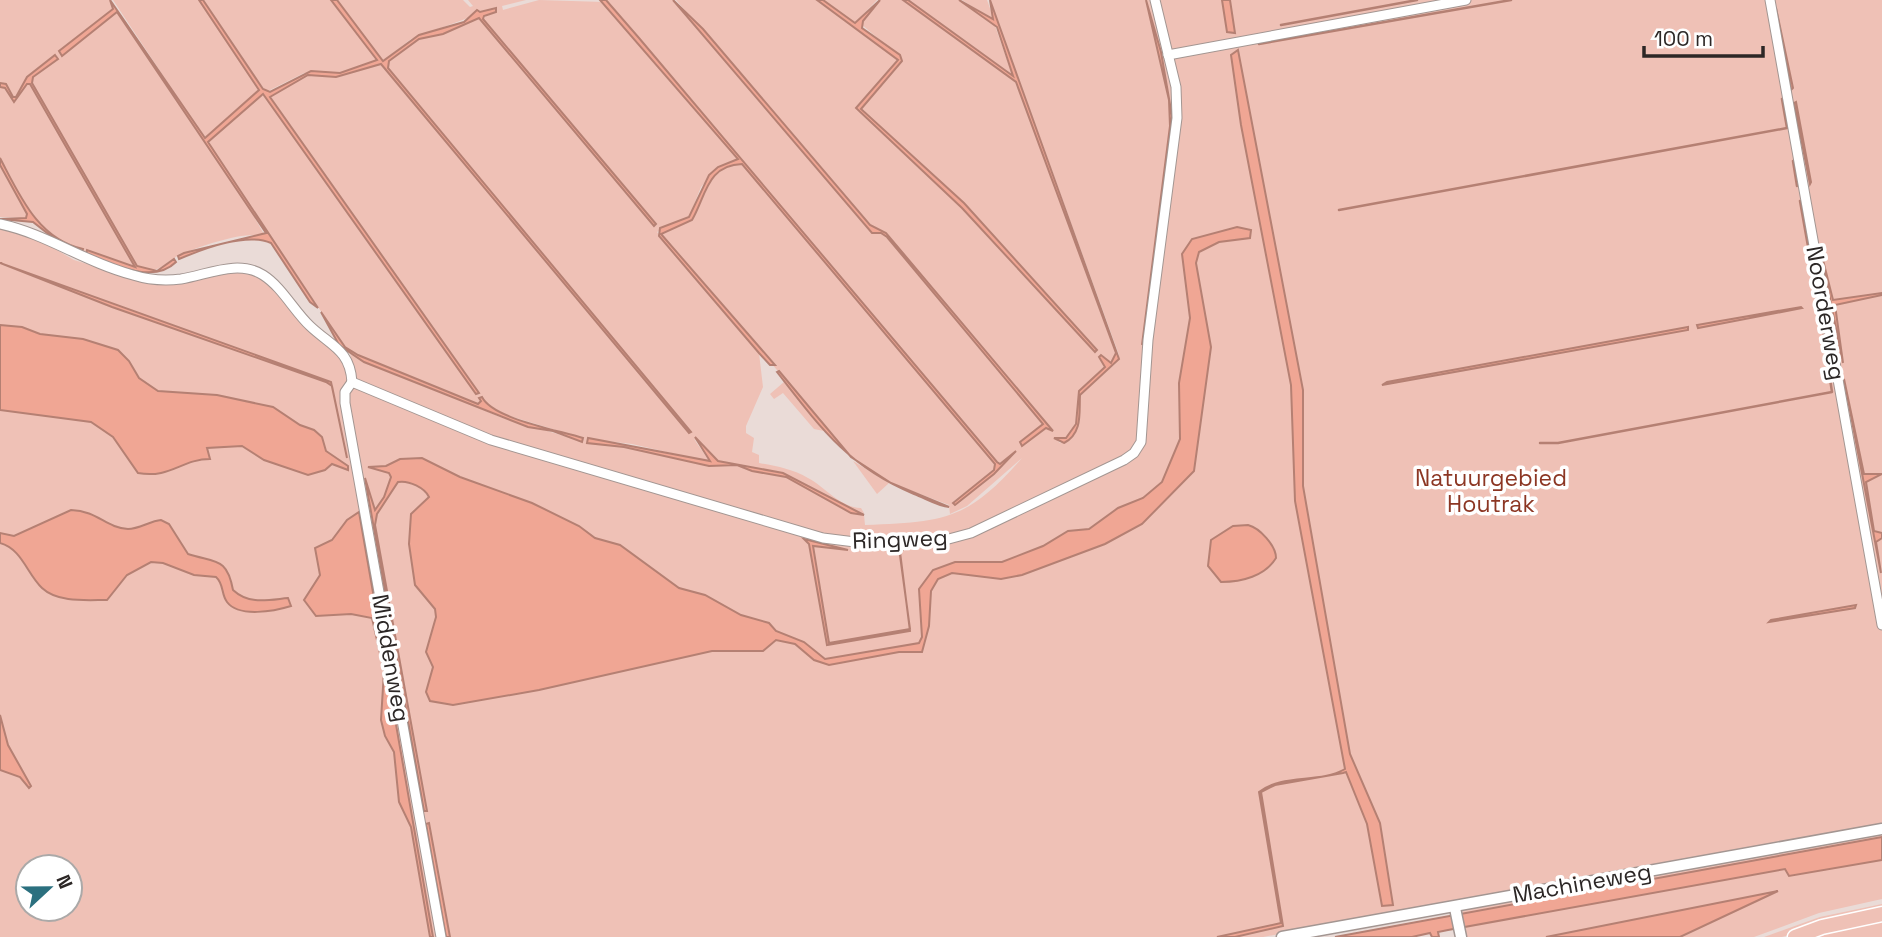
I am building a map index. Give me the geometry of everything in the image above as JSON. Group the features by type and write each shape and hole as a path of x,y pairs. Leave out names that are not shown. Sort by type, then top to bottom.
{"main road":[{"path":"1796,937 1822,927 1882,914"}],"street":[{"name":"Ringweg","path":"352,382 491,440 823,538 855,542 930,541 966,536 1121,462 1140,446 1148,340 1177,130 1177,95 1155,0"},
{"path":"1168,55 1466,0"},
{"name":"Noorderweg","path":"1770,0 1882,625"},
{"path":"0,224 32,232 85,260 148,279 178,279 230,268 256,271 270,280 310,326 344,354 351,366 352,382"},
{"name":"Middenweg","path":"352,382 345,392 345,403 441,937"},
{"name":"Machineweg","path":"1282,937 1455,910 1882,829"},
{"path":"1455,910 1460,935"}],"green space":[{"path":"0,0 110,0 113,9 59,52 61,55 117,11 244,199 265,236 246,235 224,240 184,253 153,270 139,269 32,83 33,77 57,59 55,55 27,77 16,97 0,83"},
{"path":"113,0 199,0 258,86 258,92 208,136 203,136"},
{"path":"203,0 331,0 377,60 340,73 304,73 266,92"},
{"name":"Natuurgebied Houtrak","path":"337,0 463,0 470,7 473,6 468,0 526,0 502,6 503,10 539,0 604,2 738,159 718,167 701,187 689,217 657,232 759,353 763,387 746,426 746,433 754,438 752,452 759,455 759,463 802,475 847,505 861,508 864,513 853,512 783,473 718,461 694,439 710,462 632,444 589,439 587,443 624,447 709,466 737,465 752,471 786,477 851,513 864,515 865,525 916,522 953,514 970,506 986,494 1022,458 967,506 950,514 949,505 891,483 851,457 661,234 692,220 714,176 730,165 741,163 745,167 995,464 994,470 953,502 954,505 1016,453 1000,464 997,462 606,0 673,0 872,233 881,233 887,237 1043,425 1021,442 1022,446 1046,427 1053,431 886,233 870,225 676,0 817,0 897,58 897,62 856,108 962,208 1095,352 1097,350 964,203 861,109 902,59 861,24 880,0 903,0 1016,82 1116,353 1111,363 1100,357 1105,367 1079,391 1076,424 1066,438 1055,438 1060,443 1073,436 1076,430 1080,395 1116,363 1119,355 990,0 1882,0 1882,825 1263,937 443,937 347,401 355,375 350,354 500,417 581,441 582,438 506,415 481,401 478,404 427,385 345,347 211,148 209,139 258,95 265,96 478,393 270,96 308,75 336,77 377,64 383,65 690,431 388,68 389,61 419,39 443,34 479,18 655,226 483,19 495,8 411,39 383,61"},
{"path":"823,0 877,0 855,23"},
{"path":"908,0 959,0 994,23 1013,76"},
{"path":"962,0 987,0 994,19 991,19"},
{"path":"26,84 30,84 135,267 66,245 30,215 0,158 0,87 5,88 14,102"},
{"path":"0,165 27,214 26,218 0,217"},
{"path":"0,227 36,238 74,260 140,280 239,270 261,277 345,359 348,381 344,388 438,937 0,937"},
{"path":"784,382 824,431 814,429 783,393 774,399 770,394"},
{"path":"853,461 889,483 877,494"},
{"path":"1882,831 1882,899 1819,913 1754,937 1680,937 1774,892 1546,937 1466,937 1462,909"},
{"path":"1882,904 1882,911 1782,937 1764,937 1820,917"},
{"path":"1882,919 1882,937 1805,937"}],"shaded area":[{"path":"110,0 205,138 259,90 199,0 203,0 263,89 270,92 311,71 340,73 377,60 331,0 337,0 383,61 419,35 464,22 477,10 480,12 496,8 496,12 484,16 483,19 656,224 654,226 479,18 443,34 419,39 389,61 388,68 691,432 689,433 381,64 336,77 308,75 270,97 479,393 476,394 263,94 208,142 318,308 310,302 271,243 249,239 237,241 179,259 178,256 184,253 266,233 117,12 62,56 59,51 113,9"},
{"path":"600,0 606,0 639,38 997,462 1000,464 1016,451 994,474 955,505 953,503 994,470 995,464 742,164 730,166 714,176 692,220 661,234 775,365 770,365 759,353 659,236 660,228 689,217 709,175 718,167 738,159"},
{"path":"673,0 703,29 870,225 886,233 1053,431 1046,428 1022,446 1020,442 1043,424 887,237 881,233 872,233"},
{"path":"817,0 823,0 855,23 880,0 863,21 862,28 900,55 902,61 861,109 964,203 1097,350 1095,352 962,208 856,108 898,60"},
{"path":"903,0 908,0 1013,76 997,27 959,0 993,19 990,0 1119,359 1080,395 1077,428 1064,443 1054,438 1066,438 1076,424 1079,391 1105,367 1099,357 1101,355 1111,363 1116,353 1016,82"},
{"path":"1146,0 1161,52 1172,116 1142,345 1170,126 1169,100"},
{"path":"1222,0 1230,0 1235,33 1227,32"},
{"path":"1776,8 1793,88 1791,90"},
{"path":"1238,50 1303,390 1303,486 1350,754 1380,823 1393,905 1382,906 1367,824 1346,772 1275,785 1261,792 1283,926 1235,937 1217,937 1281,923 1259,792 1279,782 1335,774 1345,769 1295,501 1291,385 1241,125 1231,55"},
{"path":"55,55 58,59 33,77 32,83 137,266 157,271 174,259 176,262 167,269 156,272 132,270 86,254 87,250 135,267 30,84 27,84 14,102 5,88 0,87 0,83 6,84 13,97 16,97 27,77"},
{"path":"1796,102 1811,182 1810,184 1794,103"},
{"path":"0,158 23,201 42,226 67,244 83,249 82,253 65,247 33,222 0,219 26,218 27,214 0,165"},
{"path":"1237,227 1251,230 1250,238 1219,242 1199,252 1196,263 1211,347 1194,471 1142,524 1105,544 1022,575 1001,579 952,573 938,579 931,591 929,626 922,652 899,652 829,665 814,660 795,644 776,640 763,651 712,651 539,690 453,705 430,701 426,692 433,667 426,652 436,617 435,609 415,585 409,544 411,514 429,497 416,485 398,482 377,514 375,525 427,811 424,811 365,478 375,510 384,497 391,477 389,473 368,467 386,466 400,459 422,458 460,477 532,503 579,526 595,538 620,545 679,588 705,595 741,615 769,623 776,631 804,642 825,659 919,643 922,637 919,589 933,570 955,562 1002,562 1043,546 1068,531 1089,529 1118,508 1143,498 1162,482 1180,439 1179,383 1190,318 1182,254 1192,239"},
{"path":"1819,244 1833,300 1882,293 1835,305 1843,363"},
{"path":"0,263 331,382 332,386 112,307"},
{"path":"1801,307 1698,328 1697,325"},
{"path":"321,312 345,347 358,355 478,404 481,401 479,398 482,397 488,405 512,418 583,438 582,442 553,431 528,427 364,362 339,345"},
{"path":"0,325 22,327 40,334 83,339 118,350 129,361 139,378 158,391 217,395 273,407 300,425 314,430 322,437 326,451 348,466 348,470 332,464 325,470 308,475 264,460 242,446 207,448 210,459 191,462 159,473 138,473 113,437 91,422 0,410"},
{"path":"1688,327 1688,330 1382,385 1387,382"},
{"path":"779,371 848,454 821,427 777,372"},
{"path":"1844,379 1864,474 1882,474 1866,482 1874,531 1882,533 1882,538 1876,542 1881,573"},
{"path":"695,437 718,461 783,473 864,515 851,513 786,477 752,471 737,465 709,466 624,447 587,443 588,438 710,461"},
{"path":"891,483 949,507 936,504"},
{"path":"71,510 88,513 114,526 128,529 161,520 169,524 188,554 224,566 233,590 239,595 252,600 288,598 291,606 267,611 240,610 227,602 216,577 194,575 163,563 151,562 127,575 107,600 73,600 49,593 37,582 19,556 0,543 0,533 14,536"},
{"path":"359,512 433,937 430,937 411,827 399,802 394,752 385,736 381,720 384,671 372,618 351,614 316,616 304,600 320,575 315,548 332,540 347,520"},
{"path":"1248,525 1266,538 1276,558 1259,574 1237,581 1221,582 1208,566 1211,540 1233,526"},
{"path":"804,539 848,550 813,546 829,643 910,631 827,645 809,544"},
{"path":"1856,605 1855,608 1769,622 1771,620"},
{"path":"0,715 8,745 31,786 29,788 20,777 0,770"},
{"path":"429,823 450,937 446,937 426,824"},
{"path":"1882,837 1882,860 1789,876 1785,869 1448,930 1438,932 1439,937 1432,937 1430,933 1412,937 1335,937"},
{"path":"1778,891 1680,937 1546,937"}],"waterway":[{"path":"1281,25 1417,0"},
{"path":"1259,44 1511,0"},
{"path":"1339,210 1787,128 1782,99"},
{"path":"1793,161 1797,186"},
{"path":"1800,201 1815,286"},
{"path":"1818,302 1829,364"},
{"path":"1540,443 1558,443 1832,392 1830,379"}]}
